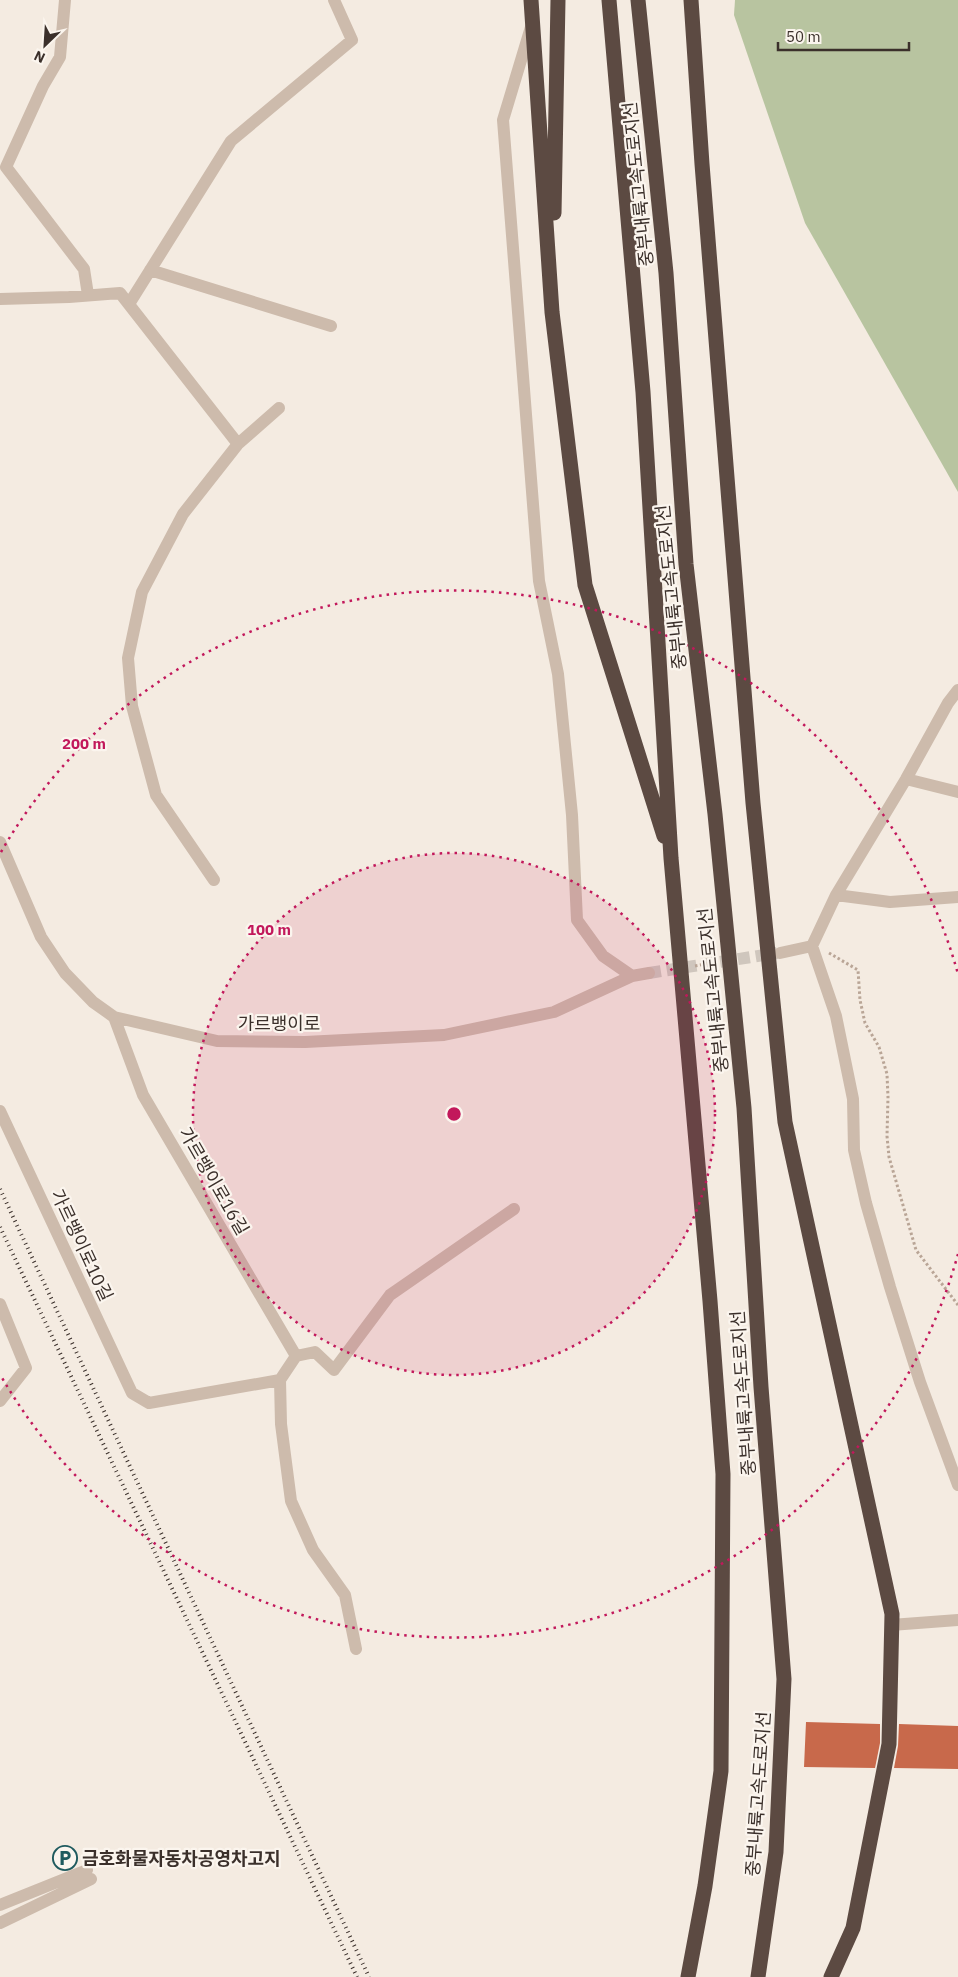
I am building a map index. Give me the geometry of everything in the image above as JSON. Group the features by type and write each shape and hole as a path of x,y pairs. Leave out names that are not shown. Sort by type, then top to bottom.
{"highway":[{"path":"531,0 552,312 585,585 671,858"},
{"path":"552,312 558,0"},
{"name":"중부내륙고속도로지선","path":"609,0 643,392 671,858 724,1474 721,1771 705,1886 688,1977"},
{"name":"중부내륙고속도로지선","path":"638,0 666,273 686,564 715,814 744,1108 761,1387 784,1679 776,1852 758,1977"},
{"path":"691,0 702,164 753,803 785,1122 892,1614 889,1744 853,1928 831,1977"}],"street":[{"path":"65,0 60,56 43,86 6,167 84,269 88,296"},
{"path":"129,304 230,141 352,40 334,0"},
{"path":"532,23 503,120 539,581 558,674 572,815 577,920 604,956 632,976"},
{"path":"150,270 331,326"},
{"path":"0,299 120,293 238,444"},
{"path":"214,880 156,795 132,706 128,658 142,592 183,514 238,444 278,408"},
{"path":"958,690 948,703 906,779 836,895 812,946 836,1016 853,1099 854,1150 866,1203 920,1382 958,1485"},
{"path":"906,779 958,792"},
{"name":"가르뱅이로","path":"0,842 41,937 65,973 93,1002 114,1017 216,1041 305,1042 444,1035 554,1012 632,976 649,973"},
{"path":"836,895 890,902 958,897"},
{"path":"780,953 812,946"},
{"name":"가르뱅이로16길","path":"114,1017 144,1095 296,1356"},
{"name":"가르뱅이로10길","path":"0,1111 132,1393 149,1403 280,1380"},
{"path":"356,1649 345,1595 313,1550 291,1501 281,1424 280,1380 296,1356 315,1352 334,1370 390,1295 514,1209"},
{"path":"0,1304 26,1368 0,1401"},
{"path":"891,1625 958,1620"},
{"path":"0,1905 89,1875 0,1924"}],"path":[{"path":"826,952 858,970 860,1000 865,1022 879,1048 887,1074 886,1136 889,1157 916,1250 958,1305"}],"green space":[{"path":"735,0 958,0 958,492 805,223 734,15"}],"building":[{"path":"806,1722 880,1724 880,1743 875,1768 804,1767"},
{"path":"899,1724 958,1726 958,1769 894,1768"}],"tunnel":[{"path":"649,973 777,953"}],"railway":[{"path":"0,1189 369,1977"},
{"path":"0,1227 357,1977"}],"place":[{"name":"금호화물자동차공영차고지","path":"65,1858"}]}
